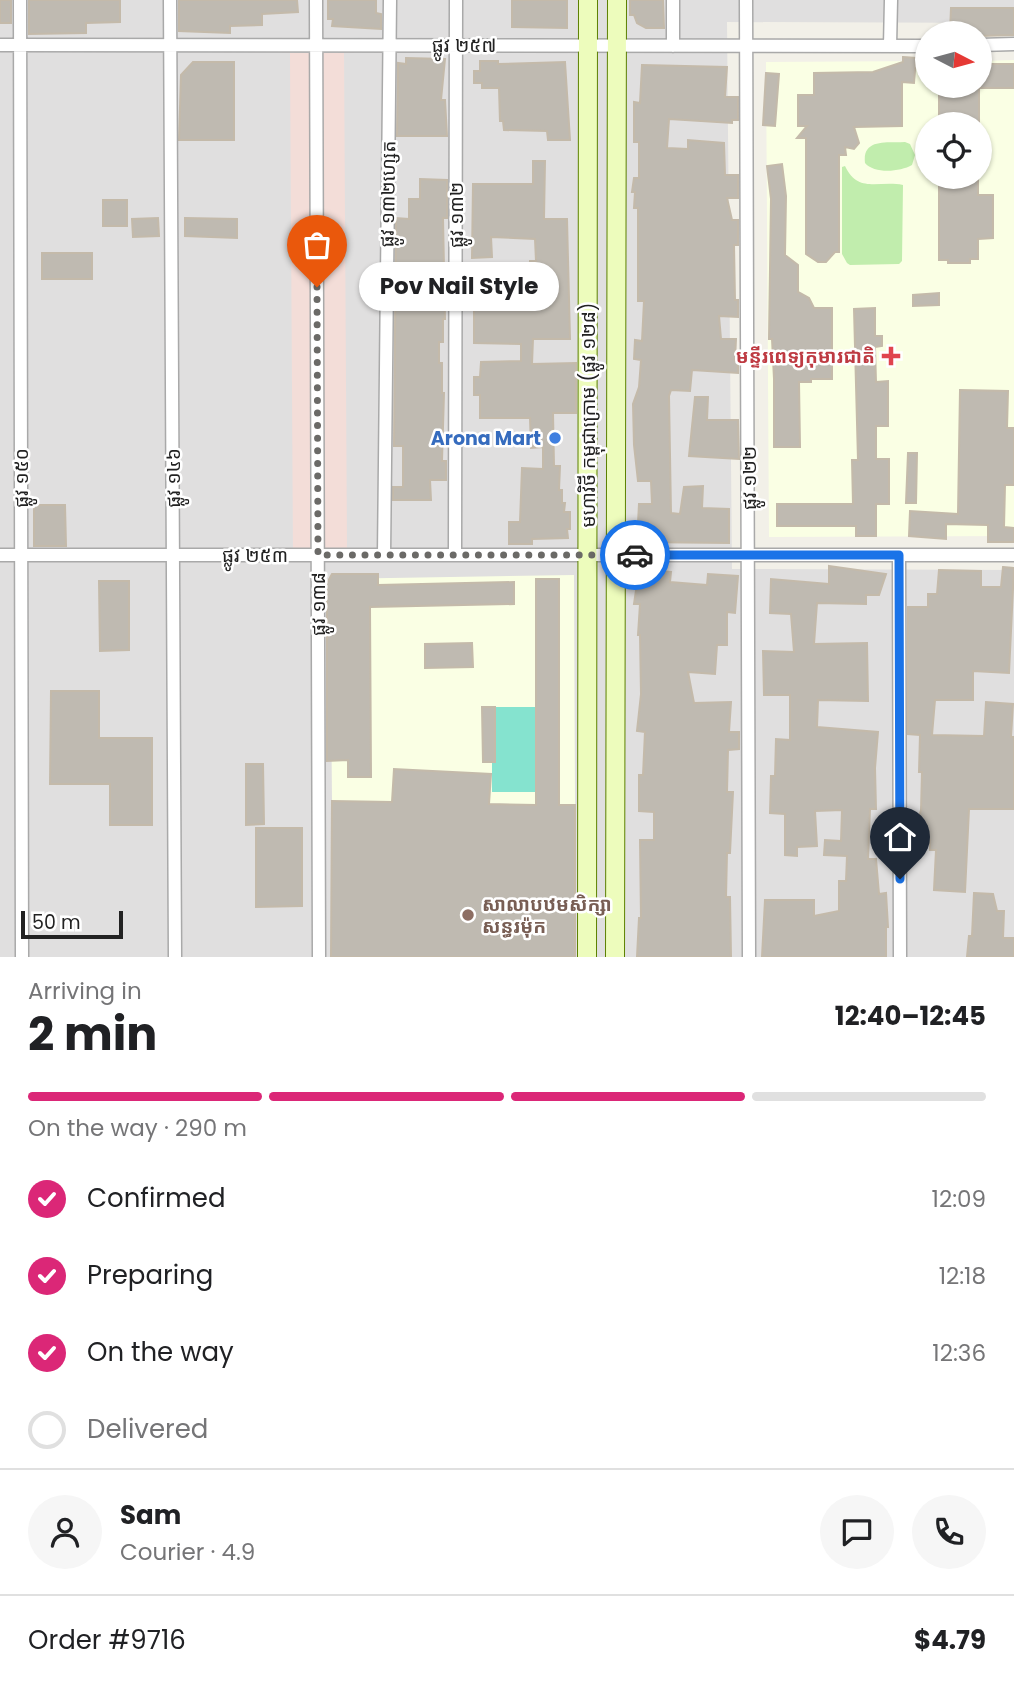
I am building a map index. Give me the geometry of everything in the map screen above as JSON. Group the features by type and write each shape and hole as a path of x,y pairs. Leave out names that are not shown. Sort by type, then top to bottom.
{"main road":[{"name":"មហាវិថី កម្ពុជាក្រោម (ផ្លូវ ១២៨)","path":"587,957 588,0"},
{"name":"មហាវិថី កម្ពុជាក្រោម (ផ្លូវ ១២៨)","path":"615,957 617,0"}],"street":[{"name":"ផ្លូវ ១៥០","path":"20,0 22,957"},
{"name":"ផ្លូវ ១៤៦","path":"170,0 175,957"},
{"name":"ផ្លូវ ១៣៨","path":"316,0 319,957"},
{"name":"ផ្លូវ ១៣២ហ្សេត","path":"384,555 390,0"},
{"name":"ផ្លូវ ១៣២","path":"455,555 456,0"},
{"path":"673,0 673,46"},
{"name":"ផ្លូវ ១២២","path":"746,0 749,957"},
{"path":"890,46 891,0"},
{"path":"992,45 1014,44"},
{"name":"ផ្លូវ ២៥៧","path":"0,45 915,46"},
{"name":"ផ្លូវ ២៥៣","path":"0,555 1014,555"},
{"path":"899,555 900,957"}],"shaded area":[{"path":"0,0 1014,0 1014,23 727,22 732,569 1014,570 1014,957 0,957"},
{"path":"290,53 344,53 347,552 293,553"},
{"name":"មន្ទីរពេទ្យកុមារជាតិ","path":"1014,60 1014,536 769,537 766,62 915,61 915,98 992,98 992,61"},
{"path":"574,575 575,805 332,801 330,579"},
{"path":"492,707 536,707 536,792 492,792"}],"green space":[{"path":"884,142 910,144 915,155 912,165 887,171 869,167 865,163 867,149"},
{"path":"845,166 850,175 863,183 903,185 902,261 899,264 850,265 842,254 842,167"}],"building":[{"path":"0,0 11,0 11,23 0,23"},
{"path":"29,0 120,0 120,22 86,23 86,33 29,34"},
{"path":"179,0 297,0 298,12 262,14 262,25 230,26 230,33 179,31"},
{"path":"328,0 376,0 376,13 381,14 381,29 332,26 333,19 328,19"},
{"path":"512,0 567,0 567,28 512,27"},
{"path":"630,0 663,0 664,28 646,28 637,23 634,15 630,15"},
{"path":"951,8 1014,8 1014,35 992,36 992,21 950,21"},
{"path":"903,57 915,58 914,83 902,82 902,126 854,127 859,143 854,149 845,147 846,155 839,155 839,252 835,252 826,262 818,262 806,254 806,138 797,138 807,126 798,126 798,95 814,95 814,73 873,72 903,62"},
{"path":"406,58 445,59 441,100 445,100 447,136 397,136 398,63 406,64"},
{"path":"480,61 498,61 498,64 565,62 570,140 548,140 547,131 504,130 503,121 500,121 499,88 482,88 482,83 474,83 474,71 480,71"},
{"path":"193,62 234,62 234,140 179,140 181,75"},
{"path":"992,64 1014,64 1014,88 992,88"},
{"path":"642,65 727,67 725,97 738,97 738,120 732,120 732,123 669,119 667,148 688,149 688,140 724,143 725,175 738,175 738,198 727,198 732,220 738,220 738,245 734,245 738,317 719,316 721,339 736,339 735,360 738,360 738,373 692,370 690,391 671,390 669,396 671,513 680,514 684,487 703,486 702,508 729,509 729,543 637,542 639,504 652,504 651,481 638,481 633,404 639,387 641,360 634,359 635,340 642,341 644,301 638,301 638,208 634,208 635,192 632,192 634,178 639,178 639,142 634,142 634,102 640,103"},
{"path":"766,73 779,74 775,126 763,125"},
{"path":"939,98 979,98 979,112 939,112"},
{"path":"533,161 545,161 544,219 567,219 570,339 533,339 532,364 576,363 576,413 553,413 554,466 560,466 559,490 562,490 562,503 565,503 564,512 570,512 570,529 567,529 568,538 532,539 532,544 509,544 509,522 520,522 522,468 543,469 543,447 531,448 530,418 480,418 480,395 474,395 474,377 480,377 481,362 521,361 521,344 474,343 474,296 470,296 469,279 487,279 488,303 518,303 518,285 529,285 530,261 536,261 535,239 491,237 492,257 472,258 473,184 533,184"},
{"path":"782,164 786,196 785,255 798,265 798,292 809,298 814,308 832,308 832,379 799,382 800,447 774,447 774,379 772,339 769,339 771,199 767,166"},
{"path":"420,179 447,180 447,218 443,218 445,319 443,342 439,342 444,393 442,461 446,461 446,480 430,480 431,500 393,500 393,487 403,487 403,446 394,446 396,218 409,219 409,199 420,199"},
{"path":"939,189 978,189 978,195 993,195 993,238 978,239 978,259 970,259 970,263 948,263 948,260 939,260"},
{"path":"103,200 127,200 127,226 103,226"},
{"path":"158,218 159,236 133,237 132,219"},
{"path":"185,218 237,219 237,238 185,236"},
{"path":"42,253 92,253 92,279 42,279"},
{"path":"939,293 939,305 913,306 913,295"},
{"path":"875,308 875,336 882,336 882,346 875,347 876,382 888,381 888,426 876,426 876,459 889,459 889,504 876,504 876,536 856,536 856,526 777,526 777,504 853,504 852,460 858,460 854,309"},
{"path":"960,390 1008,391 1007,428 1014,428 1014,485 1005,485 1004,527 1014,528 1014,542 988,542 988,525 946,524 946,539 909,536 910,511 958,514"},
{"path":"695,397 708,397 707,420 738,420 739,459 689,456"},
{"path":"908,453 917,453 916,503 906,503"},
{"path":"34,505 65,505 66,546 34,546"},
{"path":"829,566 886,574 879,595 866,595 866,604 817,603 814,644 867,643 868,701 818,700 817,727 878,732 876,809 870,809 868,859 876,859 879,894 886,893 886,957 762,957 765,900 814,900 814,916 839,911 839,881 846,881 847,856 824,855 825,840 841,841 842,810 815,811 817,846 797,847 797,856 785,855 785,814 770,813 776,739 790,740 790,695 764,695 763,651 794,652 791,614 770,613 771,579 829,584"},
{"path":"1003,567 1014,568 1009,673 973,671 973,700 935,700 932,735 984,736 986,702 1013,704 1011,737 1014,737 1014,809 969,809 965,892 934,890 936,850 930,850 930,840 921,841 915,831 921,810 922,772 919,772 920,735 908,734 908,607 928,607 928,594 937,594 939,570 981,571 981,587 1001,587"},
{"path":"639,570 671,572 670,582 707,585 708,574 738,576 735,613 727,612 727,645 717,645 715,674 688,672 694,703 731,702 729,732 739,732 739,749 728,750 727,792 733,792 726,897 730,897 731,957 637,957 641,918 640,840 654,840 654,812 639,811 639,775 643,775 645,732 637,731 641,694 638,635 640,604 634,604"},
{"path":"332,574 378,574 378,585 514,582 514,604 370,607 371,777 348,777 348,760 327,761 327,583"},
{"path":"536,579 559,579 559,805 575,805 575,957 331,957 332,801 392,802 394,769 491,774 489,804 536,805"},
{"path":"99,581 129,581 129,650 100,651"},
{"path":"472,643 473,667 425,668 425,644"},
{"path":"51,691 99,691 99,738 152,738 152,825 110,825 110,784 50,784"},
{"path":"482,707 495,707 495,762 483,762"},
{"path":"246,764 263,764 264,824 246,825"},
{"path":"256,828 302,828 302,906 256,907"},
{"path":"974,893 993,894 997,911 1004,911 1003,938 1014,938 1014,957 967,957 969,936 972,936"}],"way so far":[{"path":"317,287 318,555 635,555"}],"place":[{"name":"Pov Nail Style","path":"317,287"},
{"name":"មន្ទីរពេទ្យកុមារជាតិ","path":"891,356"},
{"name":"Arona Mart","path":"555,438"},
{"name":"សាលាបឋមសិក្សា សន្ធរម៉ុក","path":"468,915"}],"route":[{"path":"635,555 899,555 900,879"}]}
